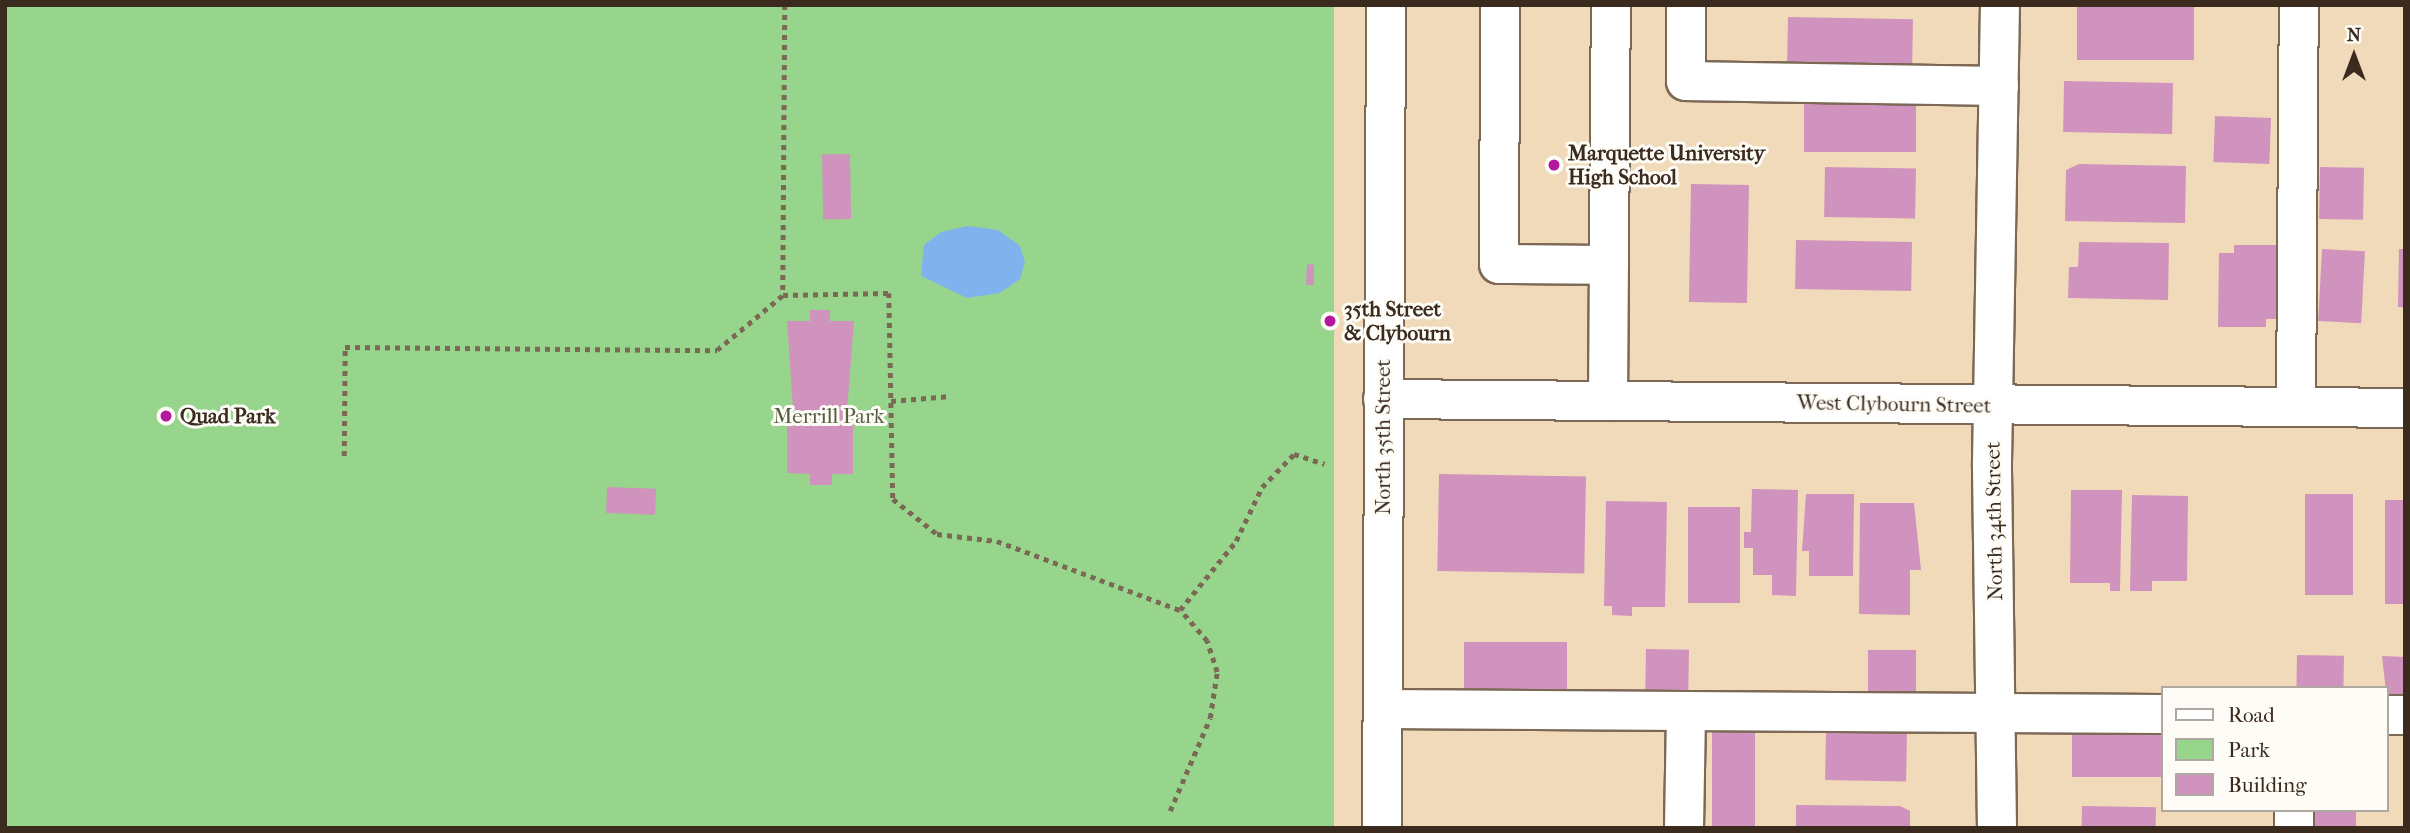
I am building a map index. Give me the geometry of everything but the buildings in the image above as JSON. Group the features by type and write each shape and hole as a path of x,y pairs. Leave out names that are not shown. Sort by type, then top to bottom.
{"street":[{"name":"North 35th Street","path":"1382,828 1386,5"},
{"path":"1500,5 1499,264 1609,265"},
{"path":"1608,401 1611,5"},
{"path":"1686,5 1686,81 2000,86"},
{"name":"North 34th Street","path":"1997,828 1993,405 2000,5"},
{"path":"2296,407 2299,5"},
{"name":"West Clybourn Street","path":"1382,399 2405,408"},
{"path":"1382,709 2162,714"},
{"path":"1684,828 1686,711"}],"path":[{"path":"783,295 785,5"},
{"path":"344,456 345,347 717,351 783,295 889,293 893,499 937,534 997,541 1180,610 1207,641 1217,671 1210,718 1170,811"},
{"path":"891,401 951,396"},
{"path":"1180,610 1236,541 1262,487 1294,454 1324,464"}],"green space":[{"name":"Merrill Park","path":"5,5 1334,5 1334,828 5,828"}],"water":[{"path":"968,226 998,230 1020,246 1025,262 1020,279 1000,293 967,298 921,276 924,245 941,232"}],"place":[{"name":"Marquette University High School","path":"1554,165"},
{"name":"35th Street & Clybourn","path":"1330,321"},
{"name":"Quad Park","path":"166,416"}]}
